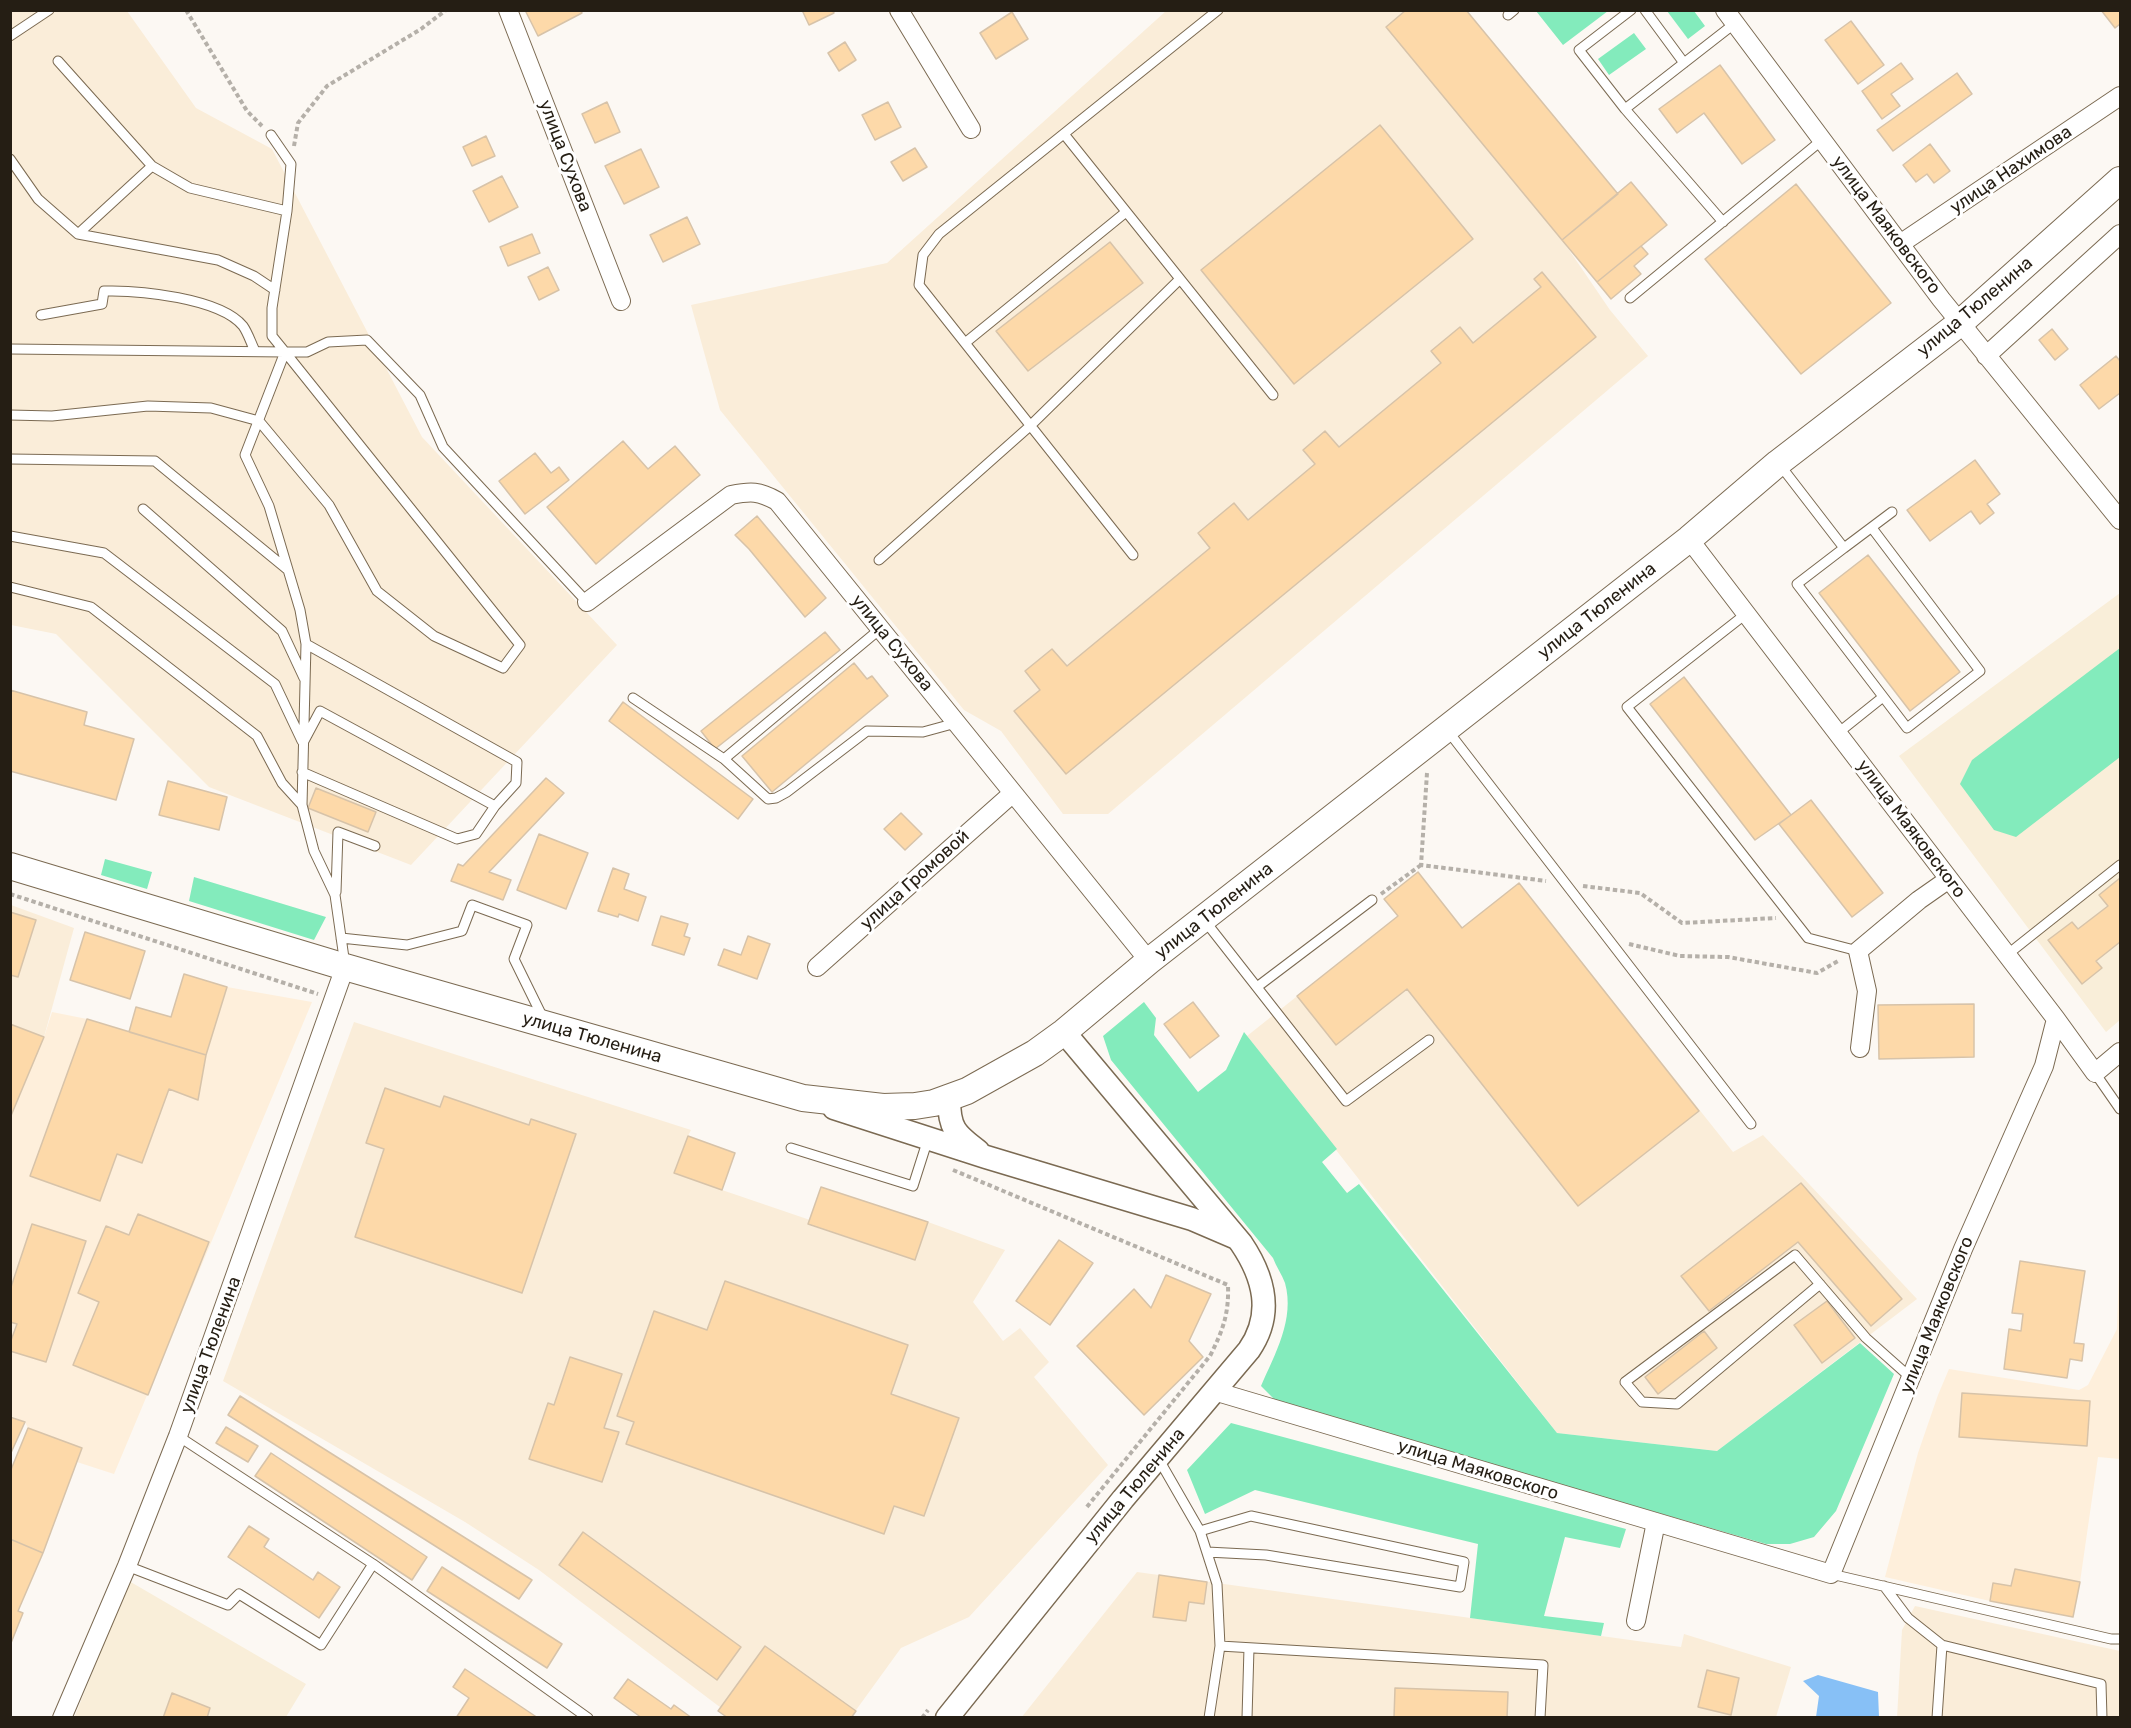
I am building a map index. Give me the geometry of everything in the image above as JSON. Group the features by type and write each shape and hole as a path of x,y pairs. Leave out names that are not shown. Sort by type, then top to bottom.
{"main road":[{"name":"улица Тюленина","path":"10,866 345,967 803,1098 883,1107 915,1106 949,1099 1035,1053 1064,1032 1149,961 1689,538 1778,463 1960,323 2121,180"}],"street":[{"name":"улица Сухова","path":"508,10 621,301"},
{"path":"899,10 971,129"},
{"name":"улица Маяковского","path":"1730,17 1960,323 2121,520"},
{"name":"улица Нахимова","path":"1900,244 2121,96"},
{"path":"1986,356 2121,234"},
{"name":"улица Сухова","path":"587,602 731,495 746,492 763,493 777,501 1149,961"},
{"name":"улица Маяковского","path":"1214,1391 1831,1574 1964,1249 2044,1066 2056,1019 1689,538"},
{"name":"улица Громовой","path":"817,967 1013,793"},
{"path":"1860,1048 1867,991 1858,951 1919,900 1949,879"},
{"name":"улица Тюленина","path":"62,1718 127,1566 178,1436 345,967"},
{"path":"2056,1019 2095,1073 2119,1055"},
{"name":"улица Тюленина","path":"938,1713 1158,1458 1255,1341 1263,1316 1264,1301 1261,1281 1251,1258 1238,1239 1064,1032"},
{"name":"улица Тюленина","path":"803,1098 925,1148 986,1157 1192,1219 1238,1239"},
{"path":"949,1099 951,1126 963,1140 986,1157"},
{"path":"1636,1621 1656,1522"}],"lane":[{"path":"10,36 49,10"},
{"path":"1133,555 919,285 923,255 939,234 1218,10"},
{"path":"1631,10 1579,50 1625,109 1723,222"},
{"path":"1645,10 1683,63"},
{"path":"1625,109 1683,63 1730,17"},
{"path":"58,61 152,166 190,188 287,211"},
{"path":"1064,134 1273,395"},
{"path":"10,415 52,416 148,406 211,408 259,420 329,505 376,591 434,636 503,668 520,645 272,336 272,308 287,211 291,164 271,135"},
{"path":"1630,298 1822,140"},
{"path":"10,159 38,198 78,234 218,260 254,276 275,290"},
{"path":"78,234 152,166"},
{"path":"965,343 1126,212"},
{"path":"879,560 1030,426 1180,279"},
{"path":"41,315 102,304 104,291 129,290 191,300 226,312 243,326 255,351"},
{"path":"10,349 307,352 328,342 367,340 420,395 443,447 587,602"},
{"path":"285,352 245,455 268,506 300,610 306,644 302,805 314,851 335,895"},
{"path":"10,459 155,461 288,570"},
{"path":"1778,463 1844,548"},
{"path":"143,509 282,631 305,680"},
{"path":"1872,528 1980,671 1907,728 1797,584 1892,512"},
{"path":"10,536 104,553 275,684 303,743"},
{"path":"10,587 91,607 257,736 282,783 302,805"},
{"path":"1747,613 1627,707 1808,938 1858,951"},
{"path":"724,759 880,629"},
{"path":"302,772 457,839 476,834 495,806 516,783 517,762 306,644"},
{"path":"1838,733 1883,697"},
{"path":"633,698 724,759 768,799 776,798 867,731 923,732 956,723"},
{"path":"303,743 320,711 495,806"},
{"path":"1446,729 1751,1124"},
{"path":"345,967 335,895 338,832 375,846"},
{"path":"2008,954 2121,865"},
{"path":"1257,987 1372,900"},
{"path":"341,938 407,945 462,931 472,905 527,925 514,959 547,1025"},
{"path":"1203,919 1346,1101 1429,1040"},
{"path":"2095,1073 2121,1109"},
{"path":"791,1148 913,1186 925,1148"},
{"path":"1820,1284 1677,1404 1642,1402 1625,1382 1795,1255 1820,1284 1866,1338 1911,1378"},
{"path":"178,1436 373,1564 588,1718"},
{"path":"1158,1458 1200,1530 1217,1584 1220,1646 1209,1718"},
{"path":"1200,1530 1251,1516 1464,1562 1460,1587 1266,1555 1207,1552"},
{"path":"127,1566 228,1605 239,1594 321,1645 373,1564"},
{"path":"1831,1574 2111,1639 2121,1639"},
{"path":"1884,1586 1908,1618 1942,1645 2101,1684 2102,1718"},
{"path":"1936,1718 1942,1645"},
{"path":"1220,1646 1543,1665 1540,1718"},
{"path":"1247,1718 1249,1648"}],"path":[{"path":"186,10 247,111 271,135"},
{"path":"291,164 298,123 327,86 421,29 446,10"},
{"path":"1372,900 1421,864"},
{"path":"10,894 334,999"},
{"path":"1613,946 1629,944 1680,956 1728,957 1817,973 1858,951"},
{"path":"925,1148 1228,1285 1228,1307 1222,1331 1210,1356 1083,1512"},
{"path":"922,1718 938,1713"}],"shaded area":[{"path":"11,11 127,11 196,108 272,149 422,437 617,645 411,865 209,787 56,634 11,625"},
{"path":"1166,11 1406,11 1610,310 1648,356 1108,814 1063,814 1001,731 964,710 720,410 691,305 887,263"},
{"path":"2120,593 2120,1020 2106,1032 1899,756"},
{"path":"1418,872 1462,928 1519,883 1733,1152 1763,1135 1917,1299 1717,1451 1557,1433 1247,1036 1398,916 1384,899"},
{"path":"11,905 74,928 44,1037 11,1118"},
{"path":"227,987 312,1002 114,1474 77,1462 82,1448 28,1428 25,1422 11,1416 10,1118 52,1012 87,1019 205,1055"},
{"path":"354,1022 691,1130 688,1136 735,1153 722,1190 810,1220 809,1225 915,1260 928,1222 1005,1250 973,1302 1003,1341 1020,1328 1049,1362 1034,1377 1108,1465 969,1617 901,1648 851,1717 733,1717 539,1570 465,1522 223,1381"},
{"path":"2120,1241 2120,1459 2098,1457 2073,1617 1885,1577 1918,1453 1949,1369 2079,1390 2088,1385 2117,1329"},
{"path":"1137,1572 1681,1647 1684,1634 1791,1667 1776,1717 1021,1718"},
{"path":"129,1581 306,1684 286,1717 74,1718"},
{"path":"1915,1606 2120,1651 2120,1717 1897,1718 1902,1630"}],"green space":[{"path":"1536,10 1608,11 1563,45"},
{"path":"1667,11 1694,11 1705,26 1688,39"},
{"path":"1634,33 1646,49 1609,75 1598,59"},
{"path":"2120,648 2120,757 2016,837 1994,830 1960,784 1972,760"},
{"path":"105,859 152,872 147,889 101,875"},
{"path":"194,877 326,917 314,940 189,901"},
{"path":"1144,1002 1156,1018 1154,1035 1198,1092 1226,1070 1244,1032 1337,1149 1322,1162 1347,1193 1359,1184 1557,1433 1717,1451 1860,1343 1894,1374 1836,1511 1814,1537 1790,1544 1766,1544 1278,1403 1261,1386 1282,1336 1287,1310 1285,1283 1273,1258 1111,1060 1103,1036"},
{"path":"1231,1423 1626,1529 1620,1548 1565,1537 1544,1616 1604,1623 1601,1636 1470,1618 1478,1544 1255,1490 1205,1514 1187,1470"}],"water":[{"path":"1818,1675 1878,1692 1879,1717 1816,1717 1819,1696 1803,1681"}],"building":[{"path":"525,10 580,10 582,13 538,36"},
{"path":"802,10 832,10 834,13 809,25"},
{"path":"1406,10 1466,10 1618,194 1562,240 1386,27"},
{"path":"2101,10 2120,10 2120,24 2115,28"},
{"path":"1012,12 1028,39 996,59 980,33"},
{"path":"1851,21 1884,65 1858,84 1825,40"},
{"path":"845,42 856,60 839,71 828,53"},
{"path":"1901,63 1913,79 1891,94 1900,106 1882,119 1862,91"},
{"path":"1720,65 1775,140 1742,164 1704,113 1677,133 1659,109"},
{"path":"1957,73 1972,94 1893,151 1877,130"},
{"path":"607,102 620,132 595,143 582,114"},
{"path":"888,102 901,127 875,140 862,115"},
{"path":"1380,125 1473,239 1294,384 1201,270"},
{"path":"486,136 495,156 472,166 463,147"},
{"path":"1930,144 1950,171 1934,183 1927,174 1916,182 1903,165"},
{"path":"915,148 927,167 903,181 891,162"},
{"path":"641,149 659,187 624,204 605,166"},
{"path":"502,176 518,207 489,222 473,191"},
{"path":"1631,182 1667,225 1597,282 1562,240"},
{"path":"1796,184 1891,303 1801,374 1705,259"},
{"path":"687,217 700,244 663,262 650,235"},
{"path":"532,234 540,253 508,266 500,247"},
{"path":"1110,242 1143,283 1028,371 996,331"},
{"path":"1641,246 1648,254 1634,266 1641,274 1611,299 1597,282"},
{"path":"548,267 559,290 539,300 528,277"},
{"path":"1542,272 1596,337 1066,774 1014,711 1040,690 1025,671 1052,649 1067,666 1210,548 1198,533 1234,503 1248,520 1315,464 1303,450 1325,431 1339,447 1441,363 1431,351 1460,327 1473,343 1541,287 1534,279"},
{"path":"2052,329 2068,349 2055,360 2039,340"},
{"path":"2116,356 2120,361 2120,393 2099,409 2080,385"},
{"path":"623,441 648,469 675,446 700,475 596,564 547,507"},
{"path":"535,453 551,473 559,467 569,480 525,514 499,481"},
{"path":"1975,460 2000,494 1987,504 1994,513 1980,524 1971,511 1930,541 1907,510"},
{"path":"757,516 826,598 805,617 735,535"},
{"path":"1868,555 1960,672 1910,711 1819,593"},
{"path":"825,632 840,650 715,749 701,731"},
{"path":"854,663 867,679 872,676 888,696 772,792 742,756"},
{"path":"1684,677 1791,815 1755,840 1650,704"},
{"path":"10,690 87,712 84,725 134,739 116,800 10,771"},
{"path":"623,702 753,799 738,819 609,721"},
{"path":"546,778 564,793 489,872 511,880 503,900 451,881 458,864 463,866"},
{"path":"168,781 227,797 219,830 159,815"},
{"path":"316,788 376,812 368,832 308,808"},
{"path":"1811,800 1883,893 1852,917 1779,824"},
{"path":"901,813 922,834 905,850 884,829"},
{"path":"539,834 588,853 566,909 517,890"},
{"path":"613,868 629,874 624,889 646,897 638,921 619,914 618,917 598,911"},
{"path":"1418,872 1462,928 1519,883 1699,1111 1578,1206 1407,989 1336,1045 1297,996 1398,916 1384,899"},
{"path":"2120,878 2120,942 2096,961 2102,968 2082,984 2048,940 2072,922 2078,929 2108,906 2099,895"},
{"path":"10,912 36,920 18,977 10,975"},
{"path":"661,916 688,924 684,936 690,938 684,955 652,945"},
{"path":"85,932 145,951 130,999 70,980"},
{"path":"748,936 770,944 757,979 718,965 724,949 741,955"},
{"path":"184,974 227,987 206,1055 129,1032 136,1007 171,1017"},
{"path":"1193,1002 1219,1036 1190,1058 1164,1024"},
{"path":"1974,1004 1974,1057 1879,1059 1878,1005"},
{"path":"87,1019 206,1055 198,1100 169,1089 142,1163 117,1154 100,1201 30,1176"},
{"path":"10,1024 44,1037 10,1118"},
{"path":"385,1088 440,1107 444,1096 529,1125 531,1119 576,1134 522,1293 355,1237 384,1149 366,1143"},
{"path":"688,1136 735,1153 722,1190 674,1173"},
{"path":"1801,1183 1902,1299 1871,1326 1798,1242 1709,1311 1681,1276"},
{"path":"821,1187 928,1222 915,1260 808,1224"},
{"path":"138,1214 209,1242 148,1395 73,1365 99,1302 78,1293 106,1226 129,1235"},
{"path":"32,1224 86,1241 46,1362 10,1351 10,1343 17,1324 10,1322 10,1290"},
{"path":"1059,1240 1093,1263 1050,1325 1016,1301"},
{"path":"2020,1261 2085,1271 2074,1343 2084,1344 2082,1361 2070,1359 2067,1378 2004,1369 2009,1329 2021,1331 2023,1314 2012,1313"},
{"path":"1166,1275 1211,1294 1189,1341 1203,1357 1144,1415 1077,1346 1134,1289 1151,1308"},
{"path":"725,1281 908,1345 891,1394 959,1418 924,1516 894,1506 884,1534 626,1444 634,1422 617,1416 654,1311 707,1330"},
{"path":"1827,1301 1855,1338 1822,1363 1794,1325"},
{"path":"1704,1331 1717,1348 1658,1394 1645,1377"},
{"path":"570,1357 622,1374 604,1428 619,1432 602,1482 529,1459 548,1403 554,1405"},
{"path":"1962,1393 2090,1401 2087,1446 1959,1437"},
{"path":"240,1396 532,1580 519,1599 228,1415"},
{"path":"10,1417 25,1422 10,1455"},
{"path":"226,1427 258,1446 248,1462 216,1443"},
{"path":"28,1428 82,1448 43,1553 10,1539 10,1472"},
{"path":"271,1453 427,1557 412,1580 255,1476"},
{"path":"249,1526 269,1539 264,1547 313,1580 318,1572 340,1587 319,1618 228,1557"},
{"path":"583,1532 741,1647 717,1680 559,1565"},
{"path":"10,1539 43,1553 18,1611 23,1613 11,1643"},
{"path":"442,1567 562,1644 547,1668 427,1591"},
{"path":"2015,1569 2080,1582 2073,1617 1990,1601 1993,1583 2011,1586"},
{"path":"1159,1575 1207,1582 1204,1604 1189,1602 1186,1621 1153,1617"},
{"path":"765,1646 856,1711 851,1718 728,1718 718,1711"},
{"path":"465,1669 538,1718 456,1718 469,1698 453,1687"},
{"path":"1707,1670 1739,1678 1731,1715 1698,1707"},
{"path":"628,1679 671,1709 674,1705 692,1718 642,1718 614,1698"},
{"path":"1395,1688 1508,1692 1507,1718 1394,1718"},
{"path":"172,1693 210,1708 207,1718 163,1718"}]}
